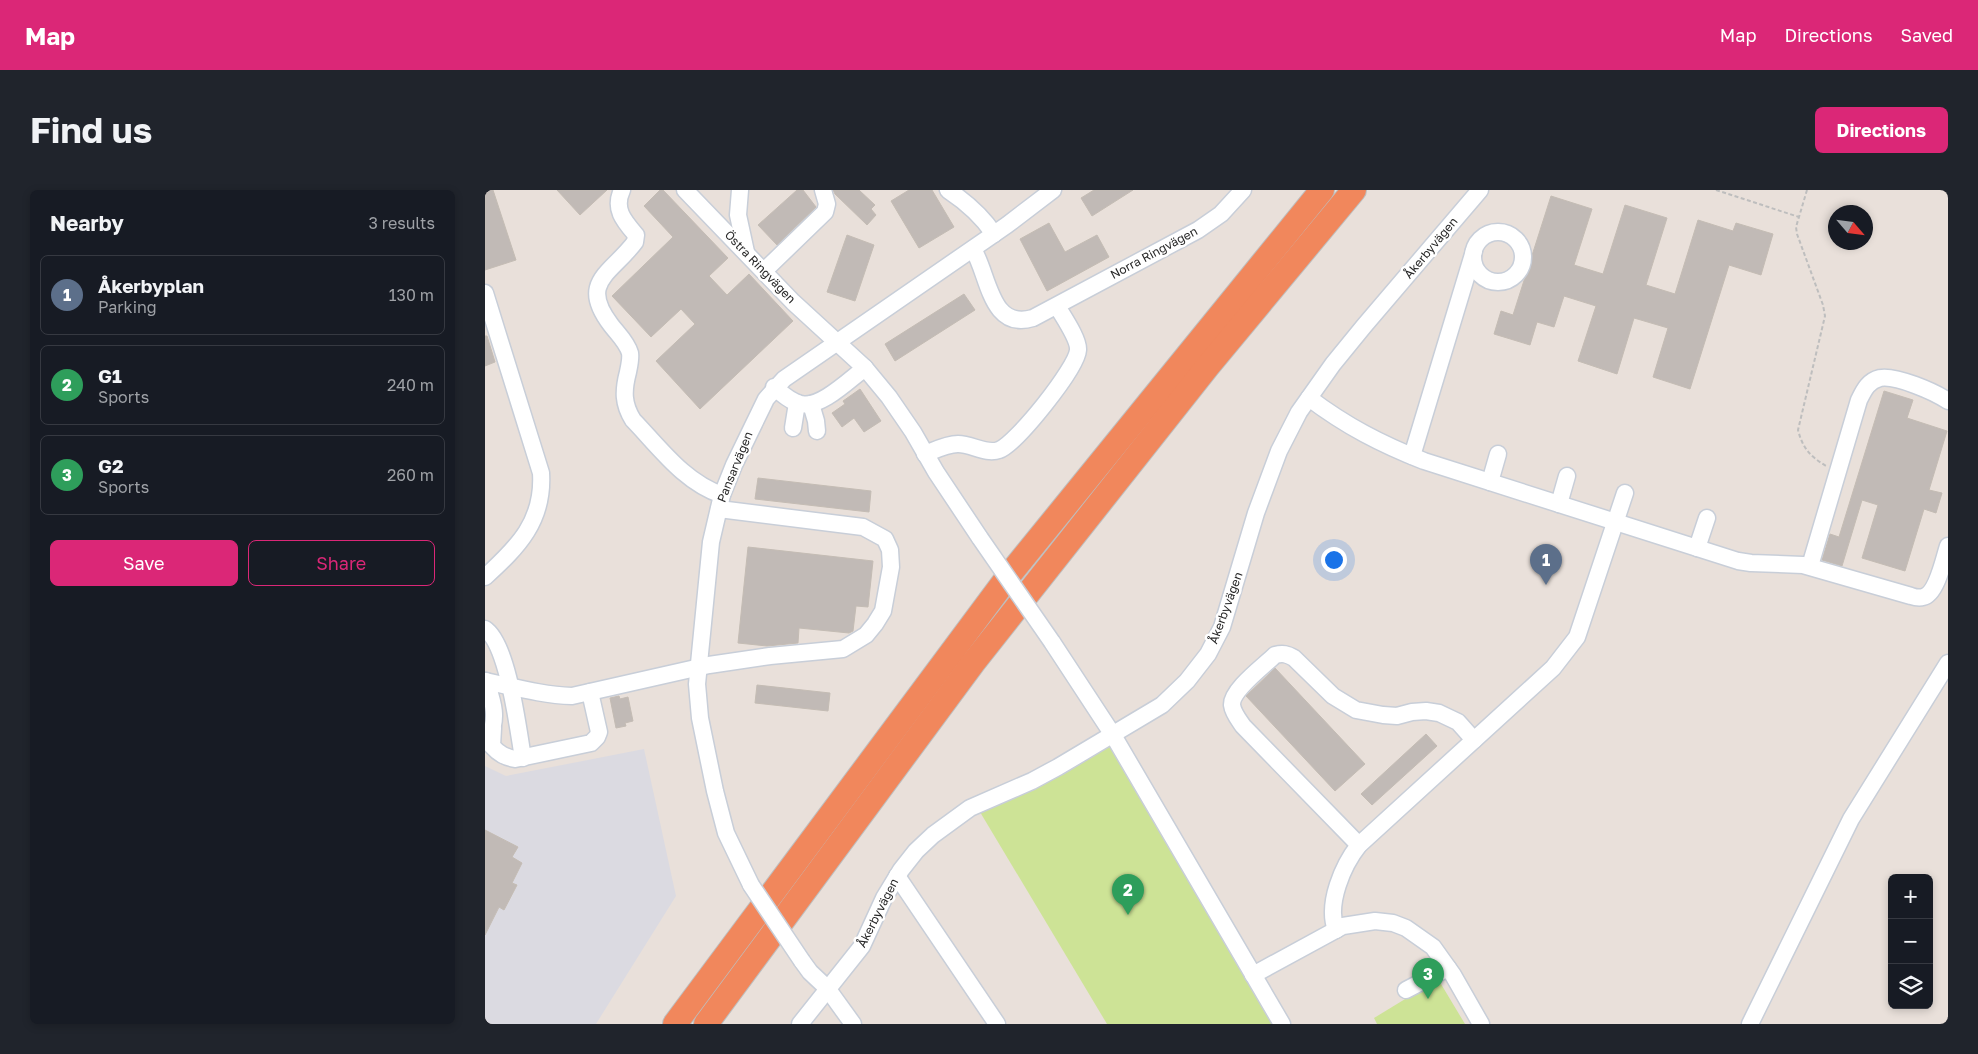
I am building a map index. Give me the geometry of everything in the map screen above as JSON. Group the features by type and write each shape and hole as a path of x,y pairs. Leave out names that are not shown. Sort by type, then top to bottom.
{"highway":[{"path":"675,1024 1010,574 1322,190"},
{"path":"706,1024 973,663 1208,366 1354,190"}],"street":[{"path":"590,692 599,732 597,738 591,743 515,759 507,758 497,752 492,746 489,735 495,709 486,681 556,695 572,696 699,667 769,656 843,649 866,635 883,611 888,594 891,567 890,550 885,539 863,527 720,502 710,491 686,475 633,420 626,409 623,390 630,354 626,344 601,312 596,298 597,286 602,278 635,242 636,235 623,220 618,208 622,190"},
{"name":"Östra Ringvägen","path":"685,190 814,323 865,368 889,397 980,538 1113,735 1282,1024"},
{"path":"740,190 739,215 746,253"},
{"path":"763,271 825,212 827,204 823,190"},
{"path":"948,190 965,202 987,223 994,234"},
{"name":"Pansarvägen","path":"827,988 810,972 751,885 726,833 715,792 700,718 697,684 711,542 720,502 765,399 774,387 973,249 1053,190"},
{"name":"Norra Ringvägen","path":"973,249 982,266 992,297 1001,310 1012,320 1023,321 1057,306 1198,230 1221,214 1243,190"},
{"name":"Åkerbyvägen","path":"800,1024 827,988 847,967 863,946 884,898 897,876 916,851 933,835 970,808 1032,781 1113,735 1162,705 1187,681 1208,654 1222,627 1256,513 1279,451 1299,412 1333,364 1480,190"},
{"path":"1412,456 1461,292 1477,243 1487,235 1498,232 1515,238 1522,247 1524,258 1517,275 1503,282 1475,283 1469,285 1461,292"},
{"path":"1474,251 1475,267 1481,276 1491,282"},
{"path":"485,293 513,399 536,467 541,473 538,512 529,530 485,578"},
{"path":"925,454 958,444 997,451 1008,446 1021,434 1067,375 1078,349 1057,306"},
{"path":"804,403 823,400 865,368"},
{"path":"1810,566 1859,400 1865,387 1882,378 1896,380 1938,394 1948,401"},
{"path":"774,387 804,403 817,421 817,431"},
{"path":"1309,398 1359,432 1412,456 1697,548 1751,563 1785,563 1810,566 1911,596 1924,597 1931,592 1936,584 1948,546"},
{"path":"793,428 804,403"},
{"path":"1490,482 1498,454"},
{"path":"1559,504 1567,476"},
{"path":"1336,930 1333,921 1333,904 1349,858 1359,845 1553,668 1577,637 1625,493"},
{"path":"1697,548 1707,518"},
{"path":"485,629 496,639 511,686 523,758"},
{"path":"1359,845 1243,726 1235,713 1232,705 1233,698 1238,690 1275,655 1281,653 1294,658 1333,696 1356,710 1397,716 1426,711 1439,713 1458,722 1474,740"},
{"path":"1750,1024 1851,819 1948,663"},
{"path":"897,876 997,1024"},
{"path":"1253,975 1343,926 1375,921 1393,923 1406,928 1433,947 1448,968 1481,1024"},
{"path":"1407,990 1448,968"},
{"path":"827,988 853,1024"}],"path":[{"path":"1716,190 1799,216"},
{"path":"1807,190 1796,227 1823,305 1825,316 1798,430 1801,441 1809,454 1828,467 1839,470"}],"shaded area":[{"path":"644,749 676,896 596,1024 485,1024 485,766 506,776"}],"green space":[{"path":"1111,738 1279,1024 1107,1024 977,807"},
{"path":"1438,979 1465,1024 1377,1024 1374,1018"}],"building":[{"path":"485,190 493,190 516,260 485,270"},
{"path":"557,190 607,190 580,215"},
{"path":"660,190 663,190 728,258 709,276 727,295 749,274 793,321 700,409 656,361 695,324 681,309 651,337 612,296 673,237 644,206"},
{"path":"797,190 803,190 816,207 777,245 758,225"},
{"path":"833,190 859,190 875,205 871,209 876,215 867,225"},
{"path":"909,190 932,190 954,227 919,248 891,201"},
{"path":"1094,190 1133,190 1092,216 1081,198"},
{"path":"1551,196 1592,209 1574,265 1603,274 1625,205 1667,218 1646,285 1675,294 1698,220 1733,231 1736,223 1773,234 1761,275 1729,265 1690,389 1653,377 1668,328 1634,318 1617,374 1578,361 1596,306 1564,296 1554,327 1537,322 1530,345 1494,334 1501,311 1513,315"},
{"path":"1049,223 1065,252 1097,235 1109,257 1047,291 1020,239"},
{"path":"847,235 874,245 855,301 827,292"},
{"path":"964,294 975,310 895,361 885,344"},
{"path":"485,336 487,336 495,362 485,366"},
{"path":"860,389 881,421 864,432 854,418 842,427 832,413 845,404 843,401"},
{"path":"1884,391 1913,400 1907,418 1947,431 1929,490 1942,493 1936,513 1924,509 1905,571 1862,558 1878,505 1862,500 1842,566 1822,560 1830,534 1839,537"},
{"path":"758,478 871,491 869,512 755,499"},
{"path":"748,547 873,561 868,607 856,606 853,631 849,633 799,628 798,643 767,646 738,643"},
{"path":"1275,668 1365,764 1335,791 1246,696"},
{"path":"757,685 830,693 828,711 755,703"},
{"path":"619,696 620,699 628,697 633,721 625,723 626,726 616,728 610,698"},
{"path":"1426,734 1437,746 1372,805 1361,794"},
{"path":"485,830 518,847 512,857 522,863 512,883 517,885 504,910 499,907 485,935"}],"place":[{"name":"Åkerbyplan","path":"1546,585"},
{"name":"G1","path":"1128,915"},
{"name":"G2","path":"1428,999"}]}
